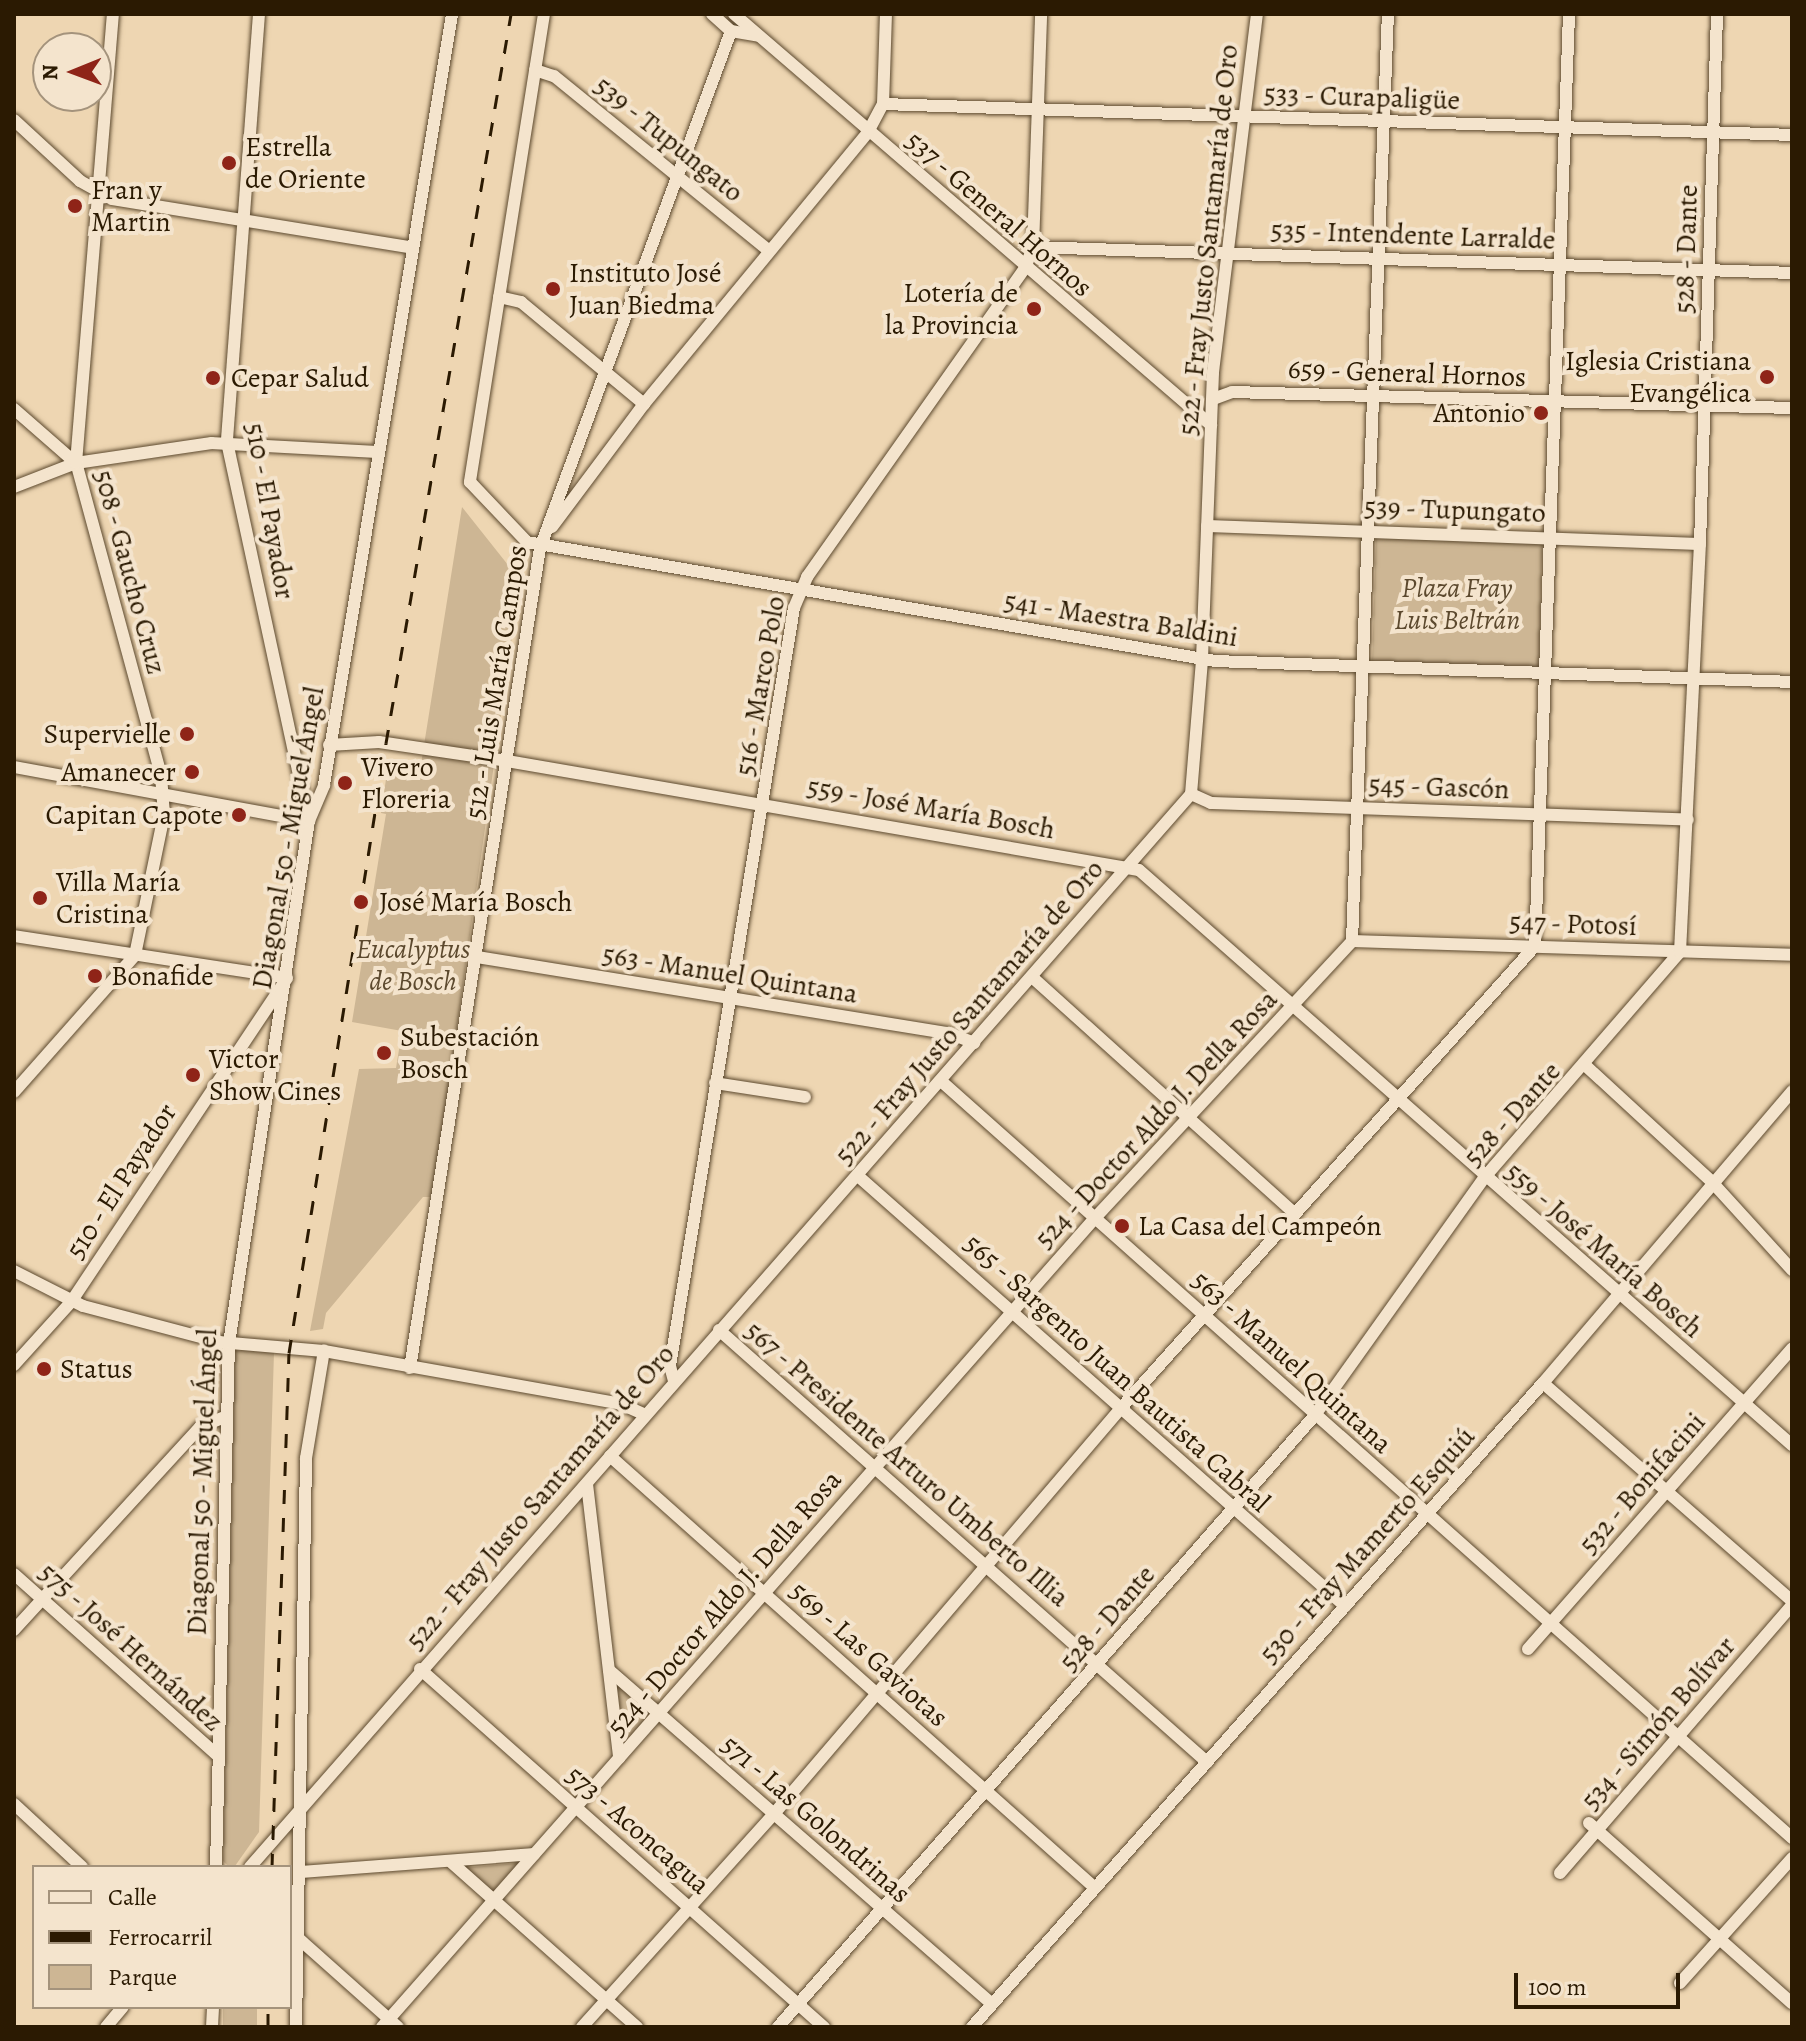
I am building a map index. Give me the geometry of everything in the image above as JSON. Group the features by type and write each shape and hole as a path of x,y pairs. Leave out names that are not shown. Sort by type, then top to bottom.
{"street":[{"name":"508 - Gaucho Cruz","path":"113,14 76,463 164,792 135,955"},
{"name":"510 - El Payador","path":"259,14 227,442 309,821"},
{"name":"Diagonal 50 - Miguel Ángel","path":"216,1865 229,1343 309,821 321,798 410,247 452,14"},
{"path":"544,14 499,297 521,302 644,404"},
{"path":"712,14 731,31 758,36"},
{"path":"540,548 564,507 644,404 868,132 883,104 886,14"},
{"name":"516 - Marco Polo","path":"674,1381 670,1366 729,997 799,592 1025,268 1033,247 1041,14"},
{"name":"522 - Fray Justo Santamaría de Oro","path":"252,1865 420,1669 587,1484 1191,794 1202,659 1213,399 1226,252 1257,14"},
{"path":"1352,941 1388,14"},
{"path":"582,2027 773,1815 875,1691 1122,1407 1535,946 1569,14"},
{"name":"528 - Dante","path":"778,2027 1235,1510 1315,1415 1484,1178 1586,1066 1680,952 1700,544 1717,14"},
{"name":"537 - General Hornos","path":"739,16 868,132 1211,425"},
{"name":"512 - Luis María Campos","path":"410,1368 540,548 679,180 731,31"},
{"name":"539 - Tupungato","path":"535,70 554,76 769,251"},
{"name":"533 - Curapaligüe","path":"883,104 1792,135"},
{"path":"14,120 97,194 410,247"},
{"name":"535 - Intendente Larralde","path":"1033,247 1380,256 1792,273"},
{"name":"541 - Maestra Baldini","path":"499,297 470,488 519,536 540,548 1202,659 1364,668 1792,682"},
{"name":"659 - General Hornos","path":"1213,399 1232,392 1792,408"},
{"path":"14,409 76,463"},
{"path":"14,487 76,463 227,442 376,452"},
{"name":"539 - Tupungato","path":"1207,526 1700,544"},
{"name":"559 - José María Bosch","path":"329,745 349,740 379,742 507,761 1130,865 1792,1445"},
{"path":"14,767 164,792 309,821"},
{"name":"545 - Gascón","path":"1191,794 1211,803 1688,820"},
{"path":"14,936 287,978"},
{"name":"547 - Potosí","path":"1352,941 1792,955"},
{"name":"524 - Doctor Aldo J. Della Rosa","path":"390,2024 575,1807 1012,1311 1095,1218 1294,1008 1352,941"},
{"path":"14,1092 135,955"},
{"name":"563 - Manuel Quintana","path":"477,957 951,1034 974,1043"},
{"path":"1032,977 1295,1214"},
{"name":"510 - El Payador","path":"14,1365 71,1302 287,978"},
{"path":"1586,1066 1712,1182 1792,1270"},
{"name":"563 - Manuel Quintana","path":"941,1081 1792,1838"},
{"path":"715,1083 805,1097"},
{"name":"530 - Fray Mamerto Esquiú","path":"972,2027 1543,1383 1712,1182 1790,1100"},
{"name":"565 - Sargento Juan Bautista Cabral","path":"858,1176 1345,1606"},
{"path":"14,1271 71,1302 229,1343 262,1342 324,1351 621,1404 646,1415"},
{"name":"567 - Presidente Arturo Umberto Illia","path":"719,1330 1207,1762"},
{"name":"532 - Bonifacini","path":"1528,1649 1792,1348"},
{"path":"296,2027 306,1458 324,1351"},
{"path":"1543,1383 1792,1603"},
{"path":"14,1630 200,1427 225,1417"},
{"name":"569 - Las Gaviotas","path":"610,1456 1095,1888"},
{"path":"587,1484 619,1758"},
{"name":"575 - José Hernández","path":"14,1574 217,1755"},
{"name":"534 - Simón Bolívar","path":"1560,1873 1593,1827 1792,1603"},
{"name":"573 - Aconcagua","path":"420,1669 824,2027"},
{"name":"571 - Las Golondrinas","path":"609,1670 992,2004"},
{"path":"14,1804 80,1865"},
{"path":"1593,1827 1792,2003"},
{"path":"301,1872 534,1854"},
{"path":"1680,1983 1792,1858"},
{"path":"451,1862 637,2027"},
{"path":"298,1938 390,2024"},
{"path":"106,2027 121,2009"}],"green space":[{"name":"Eucalyptus de Bosch","path":"462,507 520,580 433,1197 423,1197 326,1313 323,1329 310,1331 359,1069 396,1068 402,1031 352,1022 386,814 381,813 389,759 421,764"},
{"name":"Plaza Fray Luis Beltrán","path":"1376,538 1542,543 1539,669 1372,664"},
{"path":"269,1347 274,1353 259,1832 236,1865 227,1865 223,1861 235,1351"},
{"path":"617,1682 652,1716 624,1750"},
{"path":"519,1863 493,1894 463,1868"},
{"path":"223,2009 257,2009 257,2027 223,2027"}],"railway":[{"path":"272,1865 289,1353 386,743 511,14"},
{"path":"268,2009 268,2027"}],"place":[{"name":"Estrella de Oriente","path":"229,163"},
{"name":"Fran y Martin","path":"75,206"},
{"name":"Instituto José Juan Biedma","path":"553,289"},
{"name":"Lotería de la Provincia","path":"1034,309"},
{"name":"Iglesia Cristiana Evangélica","path":"1767,377"},
{"name":"Cepar Salud","path":"213,378"},
{"name":"Antonio","path":"1541,413"},
{"name":"Supervielle","path":"187,734"},
{"name":"Amanecer","path":"192,772"},
{"name":"Vivero Floreria","path":"345,783"},
{"name":"Capitan Capote","path":"239,815"},
{"name":"Villa María Cristina","path":"40,898"},
{"name":"José María Bosch","path":"361,902"},
{"name":"Bonafide","path":"95,976"},
{"name":"Subestación Bosch","path":"384,1053"},
{"name":"Victor Show Cines","path":"193,1075"},
{"name":"La Casa del Campeón","path":"1122,1226"},
{"name":"Status","path":"44,1369"}]}
